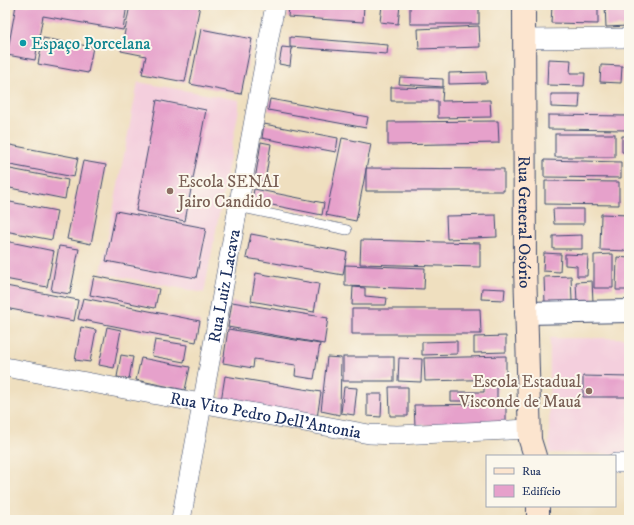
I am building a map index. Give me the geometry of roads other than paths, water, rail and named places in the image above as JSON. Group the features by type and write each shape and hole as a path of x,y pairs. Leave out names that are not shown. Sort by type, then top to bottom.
{"main road":[{"name":"Rua General Osório","path":"524,5 526,314 530,445"},
{"path":"526,507 526,520"},
{"path":"538,507 538,520"}],"street":[{"name":"Rua Luiz Lacava","path":"181,520 275,5"},
{"path":"524,39 629,38"},
{"path":"526,314 629,311"},
{"name":"Rua Vito Pedro Dell'Antonia","path":"5,367 369,434 530,445"},
{"path":"616,463 629,463"}],"lane":[{"path":"238,207 347,230"}],"place":[{"name":"Espaço Porcelana","path":"23,43"},
{"name":"Escola SENAI Jairo Candido","path":"170,191"},
{"name":"Escola Estadual Visconde de Mauá","path":"589,391"}]}
